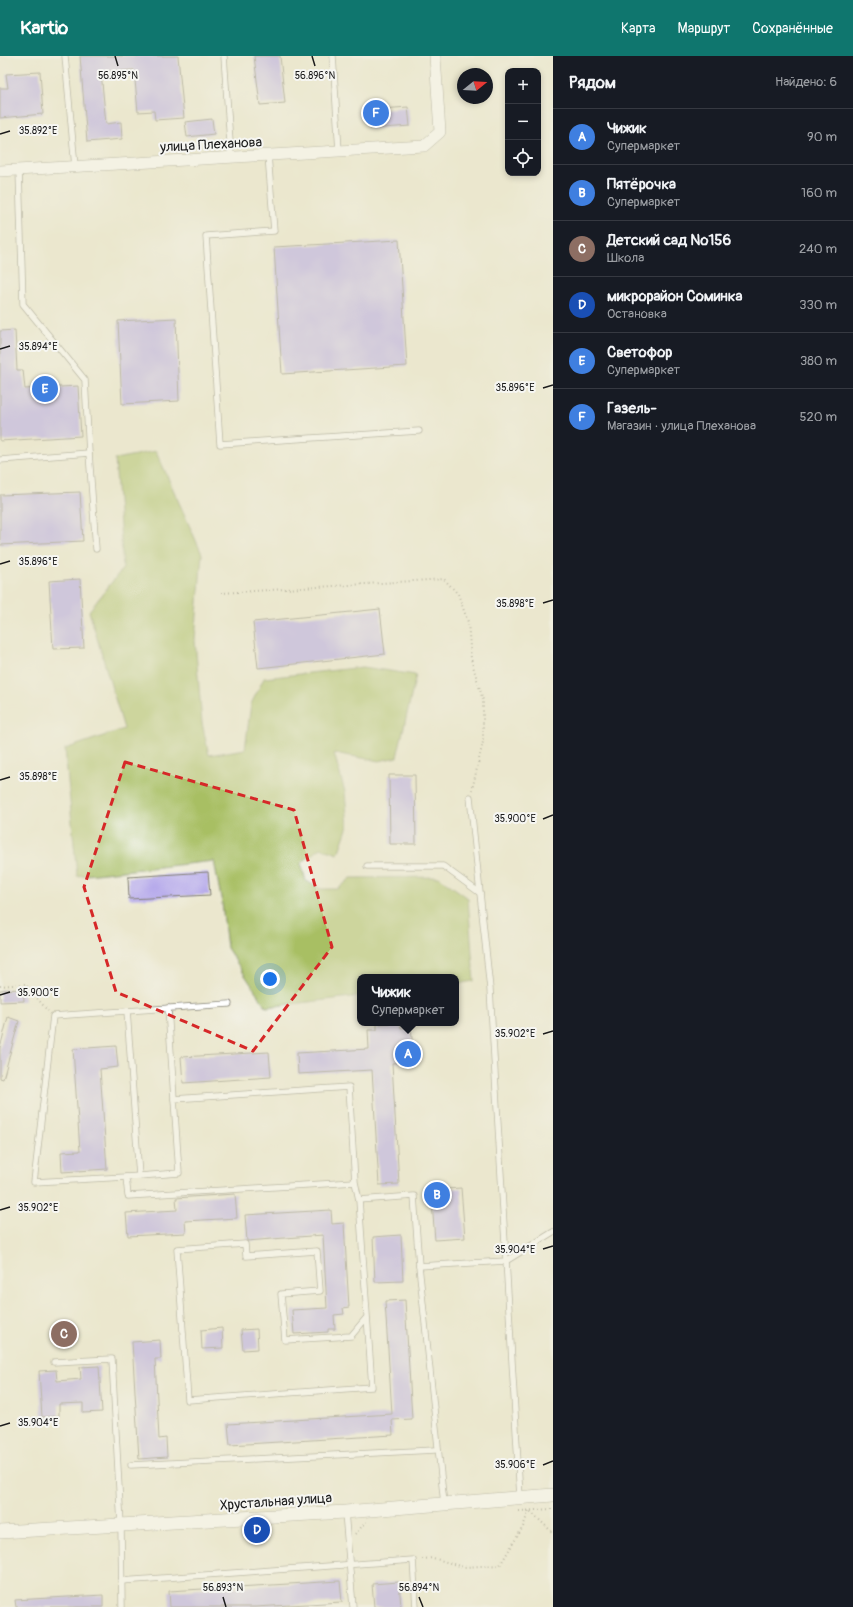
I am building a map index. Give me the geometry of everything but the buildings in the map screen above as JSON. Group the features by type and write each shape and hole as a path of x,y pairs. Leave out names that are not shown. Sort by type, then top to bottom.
{"street":[{"name":"улица Плеханова","path":"0,171 424,146 440,132 435,56"},
{"name":"Хрустальная улица","path":"0,1532 345,1512 553,1495"}],"lane":[{"path":"64,56 75,167"},
{"path":"224,56 231,157"},
{"path":"333,56 339,151"},
{"path":"268,155 274,231 206,236 220,444 419,431"},
{"path":"19,170 23,304 85,380 96,549"},
{"path":"0,460 89,453"},
{"path":"470,797 490,989 520,1497"},
{"path":"367,866 443,866 480,893"},
{"path":"168,1008 179,1173 34,1182 53,1016 168,1008 229,1004"},
{"path":"127,1011 138,1176"},
{"path":"174,1099 349,1087 355,1182 359,1200 372,1388 188,1400 177,1248 245,1244 246,1256 317,1251 320,1292 281,1294 284,1340 351,1336 367,1317"},
{"path":"126,1177 128,1196 355,1182"},
{"path":"359,1200 414,1196 419,1266 444,1504"},
{"path":"419,1266 506,1261 553,1232"},
{"path":"54,1362 112,1360 121,1525 122,1607"},
{"path":"131,1465 435,1450"},
{"path":"345,1512 353,1607"},
{"path":"121,1581 412,1560 416,1607"}],"path":[{"path":"221,593 444,579 458,594 468,622 471,659 483,700 483,742 470,797"},
{"path":"0,986 24,984 53,1016"},
{"path":"412,1560 433,1558 463,1567 500,1565 523,1527 529,1510 553,1533"}],"highlighted area":[{"path":"125,762 294,810 332,947 253,1051 116,992 84,887"}],"green space":[{"path":"156,451 202,554 195,640 202,723 209,755 245,749 251,704 264,678 363,667 416,675 397,757 379,761 334,753 345,792 348,826 338,854 321,848 301,863 306,881 321,889 338,889 351,878 439,877 468,898 474,981 459,984 459,974 357,974 357,996 266,1007 227,948 222,903 214,861 77,876 65,749 124,729 89,611 123,568 115,459"}],"place":[{"name":"Газель-","path":"376,113"},
{"name":"Светофор","path":"45,389"},
{"name":"Чижик","path":"408,1054"},
{"name":"Пятёрочка","path":"437,1195"},
{"name":"Детский сад №156","path":"64,1334"},
{"name":"микрорайон Соминка","path":"257,1530"}]}
